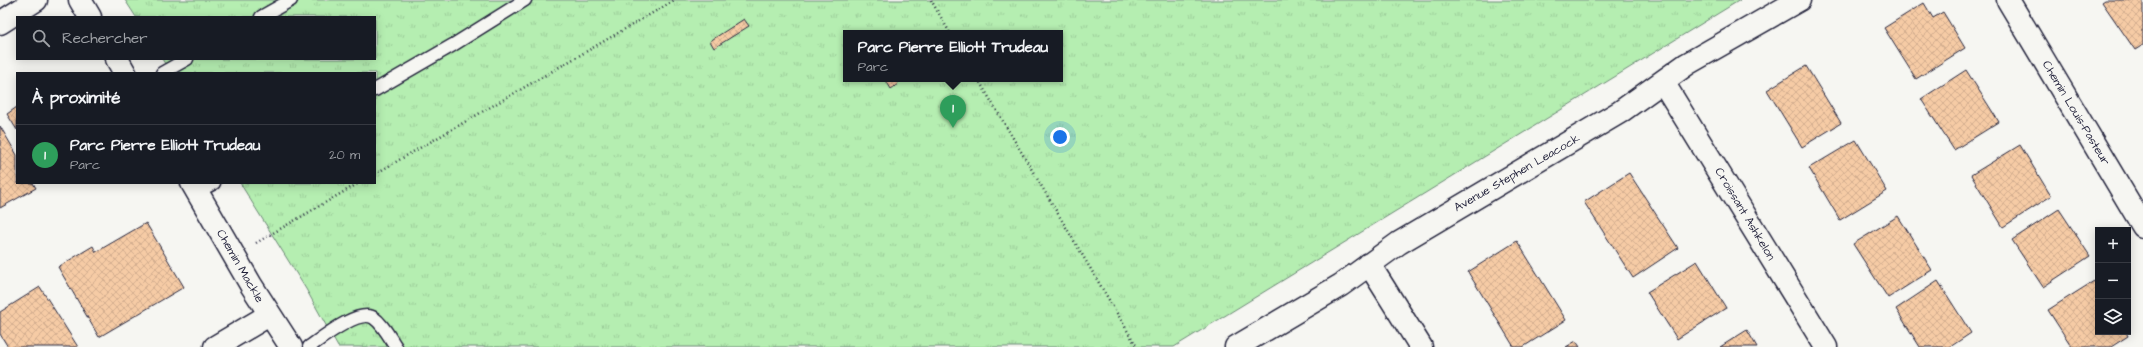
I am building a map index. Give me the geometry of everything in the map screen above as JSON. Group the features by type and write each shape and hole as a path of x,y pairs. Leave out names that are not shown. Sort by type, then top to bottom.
{"street":[{"path":"0,23 36,0"},
{"path":"80,0 89,16"},
{"name":"Avenue Stephen Leacock","path":"1236,347 1341,285 1368,264 1431,223 1620,112 1688,64 1799,0"},
{"name":"Chemin Louis-Pasteur","path":"2008,0 2143,226"},
{"path":"118,60 124,72"},
{"name":"Croissant Ashkelon","path":"1663,82 1826,347"},
{"name":"Chemin Mackle","path":"201,186 235,255 269,314 291,347"},
{"path":"1368,264 1422,347"},
{"path":"215,347 269,314"}],"lane":[{"path":"263,16 292,0"},
{"path":"376,89 453,45 525,0"},
{"path":"164,72 185,60"},
{"path":"309,347 355,318 365,315 370,316 379,322 396,347"}],"path":[{"path":"376,173 675,0"},
{"path":"930,0 948,30"},
{"path":"980,82 1137,347"},
{"path":"235,255 358,184"}],"green space":[{"path":"125,0 1740,0 1174,347 338,347 306,289 241,184 376,184 376,72 170,72 163,60 376,60 376,16 135,16"}],"building":[{"path":"2105,0 2143,0 2143,45 2135,50 2102,2"},
{"path":"1924,3 1933,18 1943,12 1965,48 1916,79 1884,28"},
{"path":"744,19 749,26 714,48 710,41"},
{"path":"1806,66 1841,123 1802,147 1767,90"},
{"path":"1966,70 1999,122 1954,150 1921,99"},
{"path":"887,82 897,82 898,84 891,89"},
{"path":"16,108 16,128 7,114"},
{"path":"0,126 16,153 16,184 34,184 36,188 0,208"},
{"path":"1856,140 1887,191 1840,220 1809,168"},
{"path":"2020,145 2051,196 2003,227 1971,175"},
{"path":"1629,173 1678,248 1633,278 1584,202"},
{"path":"2059,209 2090,256 2043,287 2012,240"},
{"path":"1898,216 1932,270 1888,298 1853,244"},
{"path":"146,223 184,287 99,337 58,267 93,246 96,252"},
{"path":"1517,241 1566,320 1523,347 1514,347 1468,272"},
{"path":"1697,261 1726,308 1677,339 1647,292"},
{"path":"1938,281 1971,333 1950,347 1920,347 1896,309"},
{"path":"2094,281 2095,335 2128,336 2111,347 2072,347 2048,310"},
{"path":"40,287 78,347 8,347 0,334 0,312"},
{"path":"1747,330 1757,347 1720,347"},
{"path":"1576,341 1580,347 1566,347"}],"place":[{"name":"Parc Pierre Elliott Trudeau","path":"953,128"}]}
